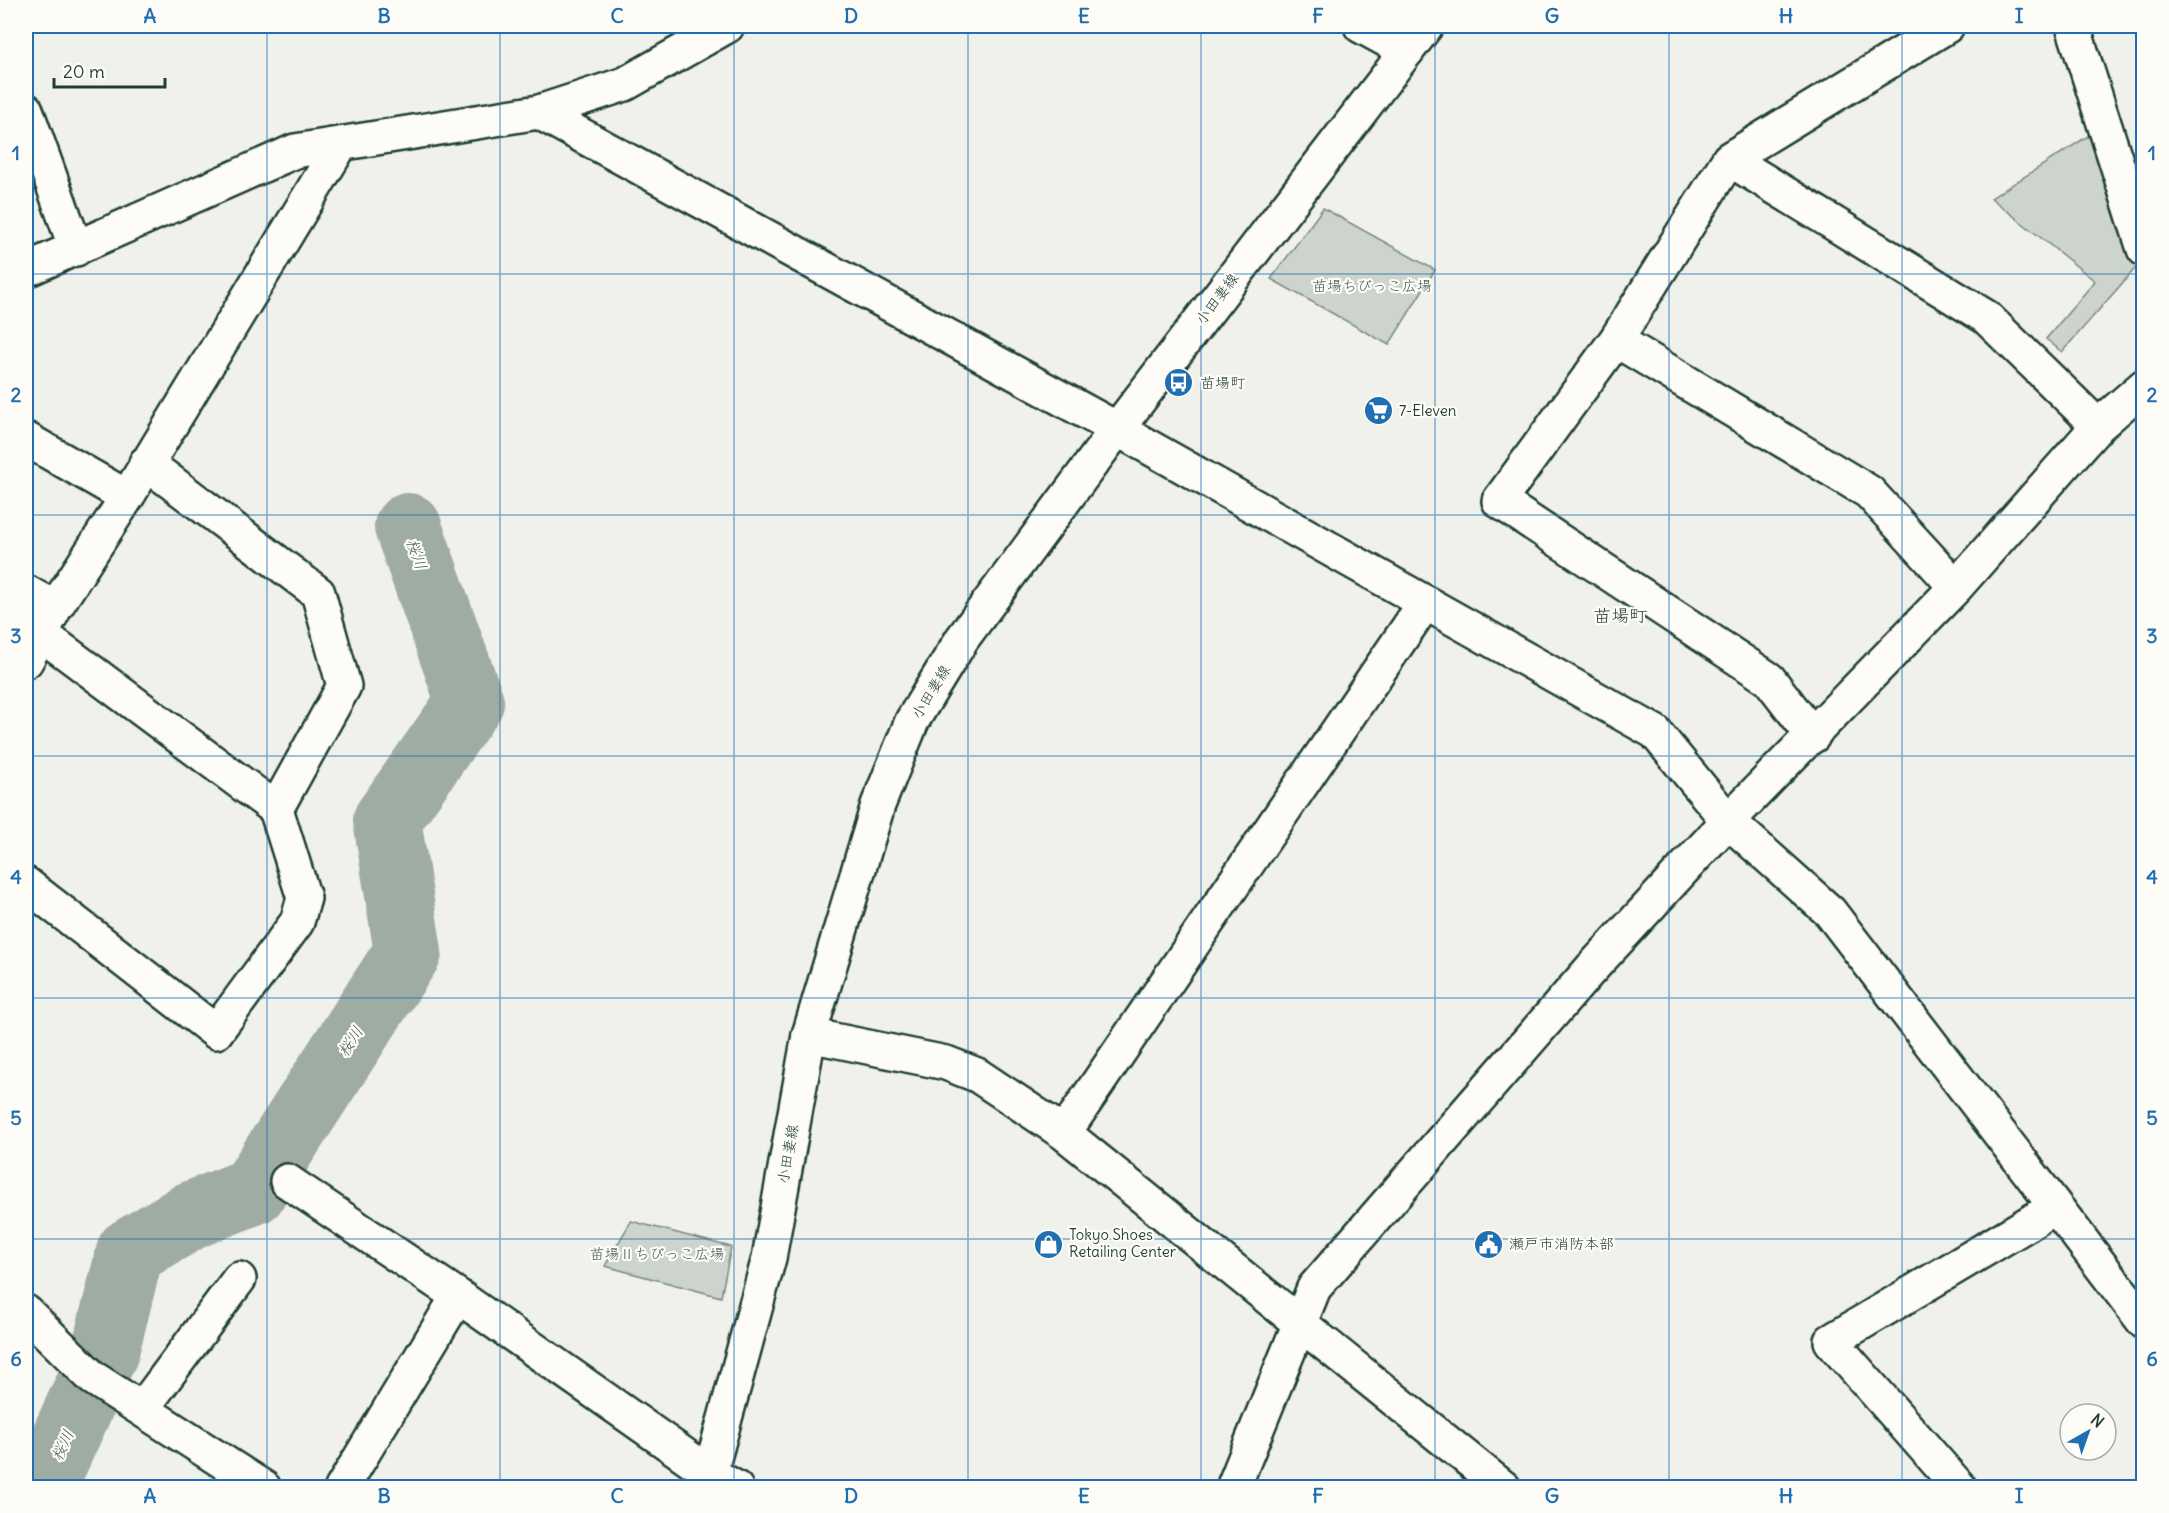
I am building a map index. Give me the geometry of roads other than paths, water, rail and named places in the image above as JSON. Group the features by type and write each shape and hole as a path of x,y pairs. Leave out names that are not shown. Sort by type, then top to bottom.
{"street":[{"path":"26,270 295,152 539,112 626,84 727,26"},
{"path":"1361,26 1416,38"},
{"path":"1813,736 1769,678 1499,501 1616,340 1729,159 1947,26"},
{"path":"2073,26 2144,249"},
{"name":"小田妻線","path":"716,1483 769,1258 809,1035 878,806 912,721 962,639 1117,429 1416,38"},
{"path":"26,110 76,249"},
{"path":"539,112 1117,429 1655,732 1728,821 1830,912 2144,1322"},
{"path":"41,635 341,144"},
{"path":"1729,159 1986,317 2098,426"},
{"path":"1616,340 1869,492 1956,587"},
{"path":"1233,1488 1314,1288 1591,969 1728,821 1956,587 2098,426 2144,386"},
{"path":"26,439 127,497"},
{"path":"147,463 318,594 344,686 276,809"},
{"path":"26,592 41,635 276,809 304,898 297,922 216,1032 26,884"},
{"path":"1064,1133 1425,603"},
{"path":"809,1035 946,1063 977,1075 1064,1133 1504,1488"},
{"path":"287,1181 458,1296 716,1483"},
{"path":"1959,1488 1831,1341 2056,1208"},
{"path":"142,1409 238,1279"},
{"path":"342,1488 458,1296"},
{"path":"26,1312 93,1378 264,1488"}],"waterway":[{"name":"桜川","path":"42,1488 105,1351 130,1252 192,1215 253,1191 408,952 387,820 470,702 408,527"}],"place":[{"name":"苗場町","path":"1179,383"},
{"name":"7-Eleven","path":"1378,411"},
{"name":"Tokyo Shoes Retailing Center","path":"1048,1244"},
{"name":"瀬戸市消防本部","path":"1488,1244"}],"district":[{"name":"苗場町","path":"1620,616"}],"park label":[{"name":"苗場ちびっこ広場","path":"1372,286"},
{"name":"苗場Ⅱちびっこ広場","path":"657,1254"}]}
